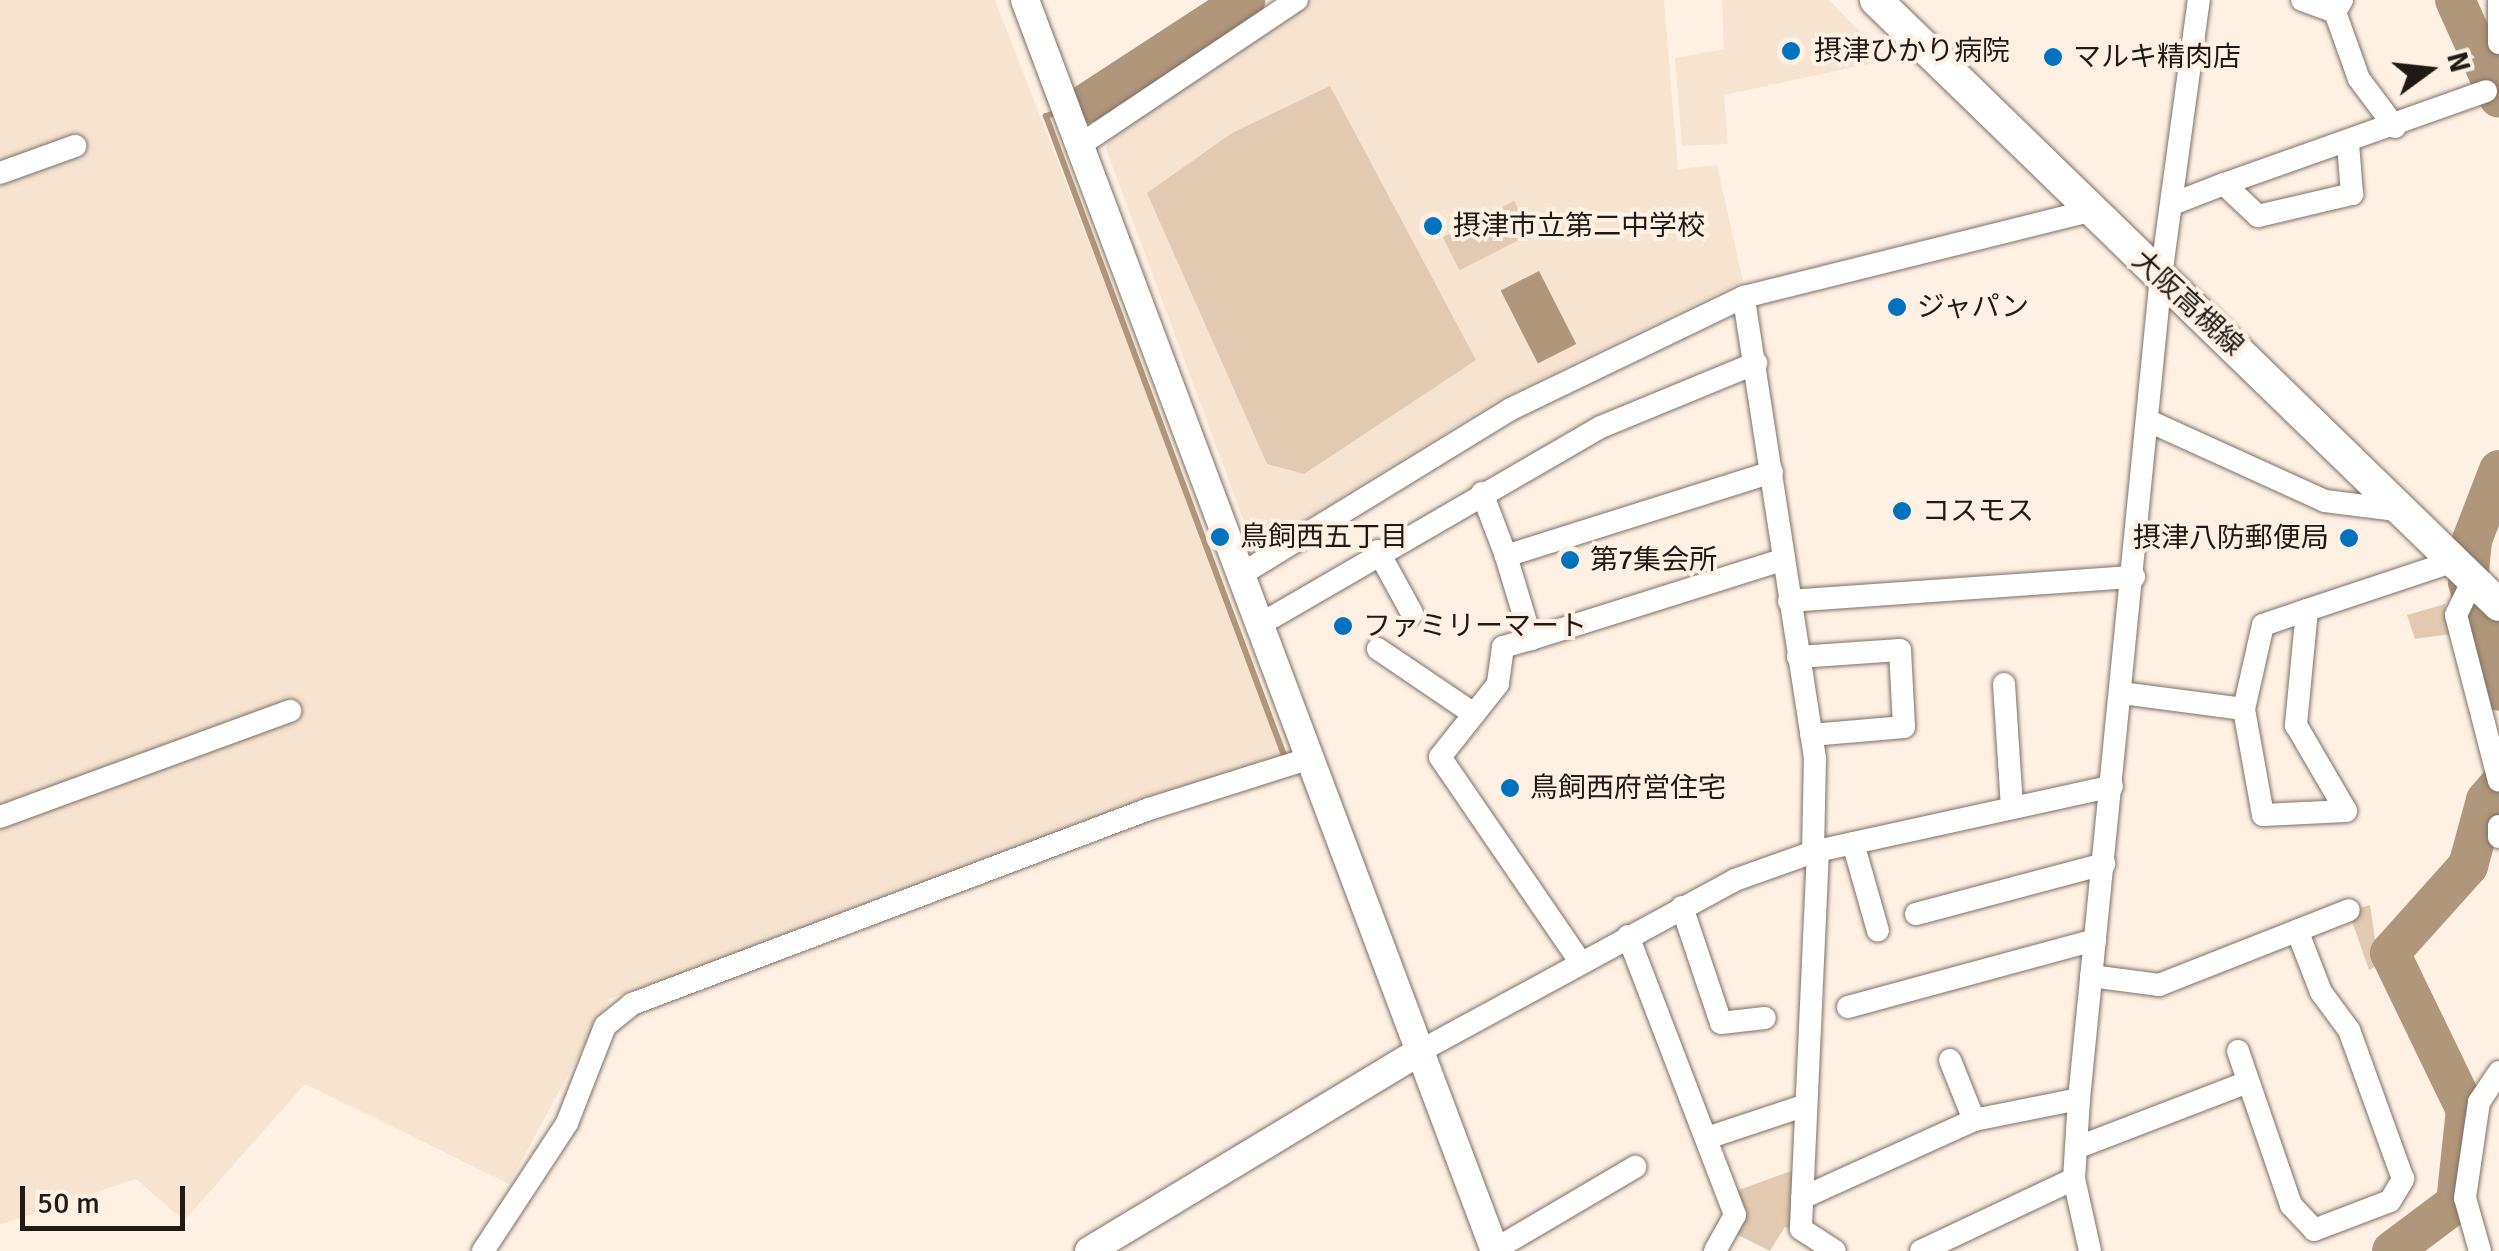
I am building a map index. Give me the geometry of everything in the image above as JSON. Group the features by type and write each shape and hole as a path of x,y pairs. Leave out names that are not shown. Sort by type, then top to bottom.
{"main road":[{"name":"大阪高槻線","path":"1876,0 2089,212 2161,276 2499,605"}],"street":[{"path":"1025,0 1495,1250 1589,1184 1635,1168"},
{"path":"1080,145 1297,0"},
{"path":"2090,1251 2074,1179 2079,1099 2152,422 2161,276 2175,203 2199,0"},
{"path":"2302,0 2339,6 2360,79 2395,127"},
{"path":"2499,1 2499,43"},
{"path":"2175,203 2486,92"},
{"path":"2224,184 2258,216 2352,194 2348,143"},
{"path":"0,173 75,146"},
{"path":"1240,575 1478,428 1744,297 2089,212"},
{"path":"1744,297 1811,734 1816,852 1802,1229 1834,1251"},
{"path":"1259,625 1378,551 1602,428 1756,363"},
{"path":"2152,422 2325,501 2404,512"},
{"path":"1506,556 1772,472"},
{"path":"1482,493 1531,640"},
{"path":"1378,551 1412,612"},
{"path":"1579,960 1440,757 1498,684 1504,648 1782,560"},
{"path":"2306,610 2296,725 2346,810 2263,815 2244,709 2263,625 2306,610 2464,570 2456,614 2499,780"},
{"path":"1789,601 2134,576"},
{"path":"1378,650 1474,714"},
{"path":"1798,657 1900,650 1904,727 1811,734"},
{"path":"2004,684 2012,808"},
{"path":"2122,694 2244,709"},
{"path":"0,817 290,711"},
{"path":"483,1251 567,1123 605,1026 632,1004 1311,758"},
{"path":"1089,1251 1422,1050 1682,906 1816,852 2112,786"},
{"path":"2499,826 2499,836"},
{"path":"1853,844 1878,931"},
{"path":"1916,914 2104,864"},
{"path":"1682,906 1721,1022 1766,1018"},
{"path":"2092,976 2159,986 2349,910"},
{"path":"2238,1050 2290,1205 2314,1230 2390,1201 2403,1179 2350,1030 2321,992 2297,930"},
{"path":"1628,936 1710,1137 1735,1215 1715,1251"},
{"path":"1848,1006 2095,940"},
{"path":"1950,1060 1974,1120"},
{"path":"2480,1251 2465,1198 2479,1102 2499,1072"},
{"path":"2076,1148 2248,1082"},
{"path":"1802,1198 1974,1120 2079,1099"},
{"path":"1710,1137 1806,1105"},
{"path":"2474,1151 2499,1145"},
{"path":"1921,1251 2074,1179"}],"shaded area":[{"path":"0,0 995,0 1291,762 609,999 509,1184 305,1084 184,1221 136,1179 0,1225"},
{"name":"摂津市立第二中学校","path":"1305,0 1664,0 1678,169 1717,165 1743,281 1500,399 1266,544 1252,543 1106,149 1110,131"},
{"path":"1722,0 1829,0 1888,60 1724,95 1728,144 1682,146 1675,58 1724,49"},
{"path":"1330,86 1476,360 1304,474 1267,464 1147,193 1232,133"},
{"path":"1514,201 1531,234 1460,270 1443,237"},
{"path":"1539,271 1576,344 1538,364 1501,291"},
{"path":"2445,604 2451,634 2415,639 2407,615"},
{"path":"2370,905 2379,965 2369,970 2352,921 2353,910"},
{"path":"1797,1169 1792,1230 1785,1227 1770,1251 1736,1234 1733,1192"}],"waterway":[{"path":"1087,103 1245,0"},
{"path":"2455,0 2499,98"},
{"path":"1071,108 1087,103"},
{"path":"1059,112 1046,116 1285,758"},
{"path":"2499,470 2472,540 2468,582 2499,691"},
{"path":"2392,1251 2456,1203 2466,1110 2390,953 2468,866 2486,800 2499,785"}],"place":[{"name":"摂津ひかり病院","path":"1791,51"},
{"name":"マルキ精肉店","path":"2053,57"},
{"name":"摂津市立第二中学校","path":"1433,226"},
{"name":"ジャパン","path":"1897,307"},
{"name":"コスモス","path":"1902,511"},
{"name":"鳥飼西五丁目","path":"1220,537"},
{"name":"摂津八防郵便局","path":"2349,538"},
{"name":"第7集会所","path":"1570,560"},
{"name":"ファミリーマート","path":"1343,626"},
{"name":"鳥飼西府営住宅","path":"1510,788"}]}
